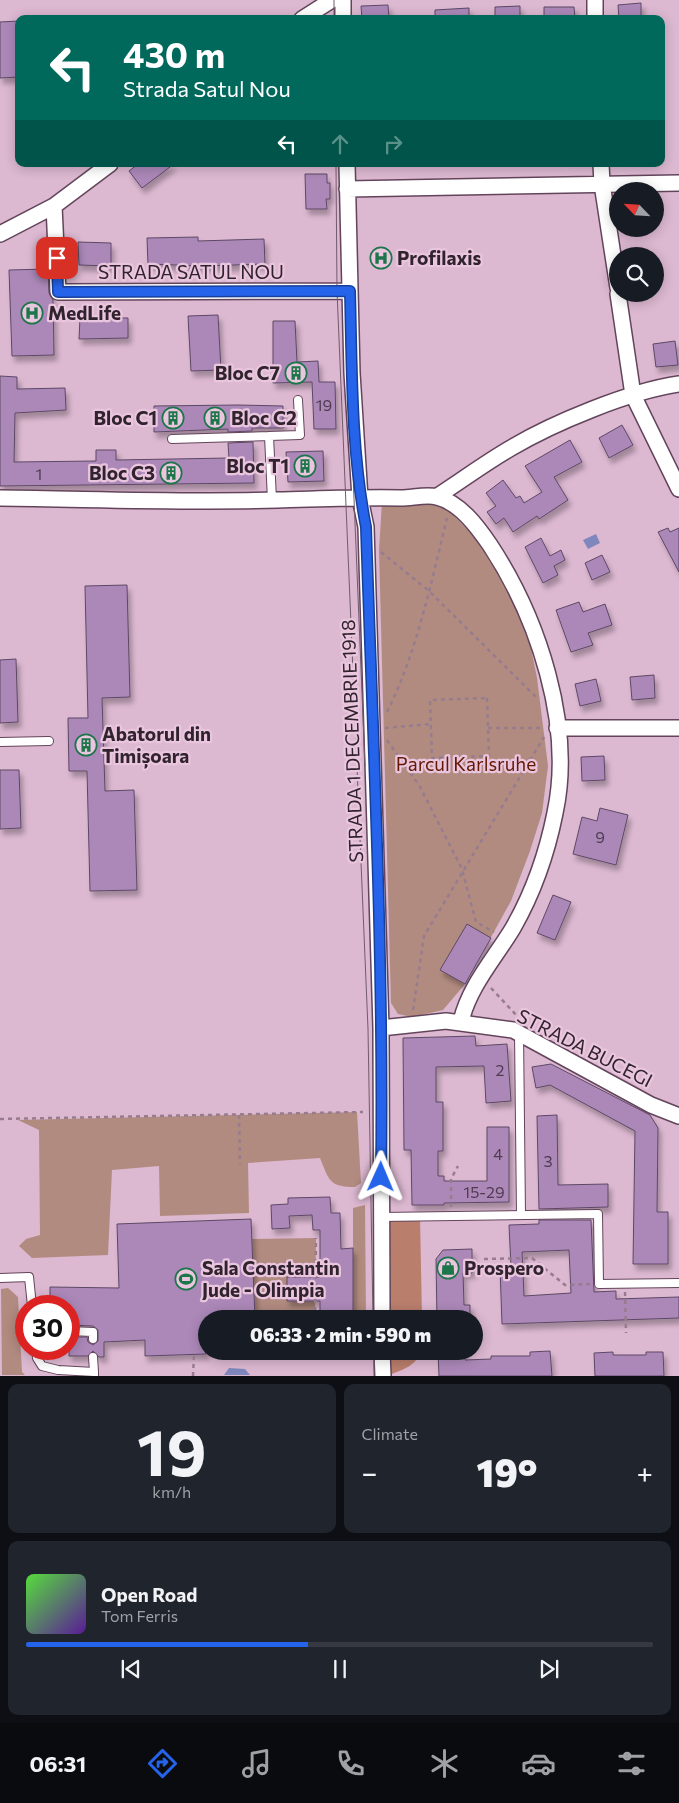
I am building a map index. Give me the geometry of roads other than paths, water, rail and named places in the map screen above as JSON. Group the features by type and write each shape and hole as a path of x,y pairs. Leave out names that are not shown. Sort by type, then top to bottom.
{"street":[{"path":"308,15 332,0"},
{"path":"343,0 343,15"},
{"path":"595,0 596,15"},
{"path":"0,234 54,206 106,167"},
{"name":"STRADA 1 DECEMBRIE 1918","path":"347,167 352,373 360,498 366,533 381,1028 382,1310"},
{"path":"601,167 612,247"},
{"path":"347,189 679,183"},
{"name":"STRADA SATUL NOU","path":"54,206 58,292 350,291"},
{"path":"619,302 634,395 679,489"},
{"path":"436,497 512,448 569,420 634,395 679,384"},
{"path":"0,498 272,500 436,497 452,505 480,531 519,596 540,646 558,728 560,759 556,810 547,848 526,903 463,1010 461,1022"},
{"path":"558,728 679,728"},
{"name":"STRADA BUCEGI","path":"381,1028 446,1021 494,1026 520,1026 651,1105 679,1116"},
{"path":"382,1360 382,1376"}],"lane":[{"path":"172,439 300,435 298,400"},
{"path":"269,436 272,500"},
{"path":"0,742 49,741"},
{"path":"520,1026 521,1215"},
{"path":"381,1217 598,1214 599,1284 679,1283"},
{"path":"0,1278 29,1277 31,1295"},
{"path":"80,1331 92,1332 93,1339"},
{"path":"38,1360 42,1366 58,1370 94,1374 93,1356"}],"water":[{"path":"596,534 600,543 588,549 583,540"},
{"path":"229,1368 245,1369 250,1375 224,1375"}],"tram line":[{"path":"334,0 334,15"},
{"path":"336,167 337,291 368,1029 373,1310"},
{"path":"353,474 365,766"},
{"path":"374,1360 374,1376"}],"place":[{"name":"Profilaxis","path":"381,258"},
{"name":"MedLife","path":"32,313"},
{"name":"Bloc C7","path":"296,373"},
{"name":"Bloc C1","path":"173,418"},
{"name":"Bloc C2","path":"215,418"},
{"name":"Bloc T1","path":"305,466"},
{"name":"Bloc C3","path":"171,473"},
{"name":"Abatorul din Timișoara","path":"86,745"},
{"name":"Prospero","path":"448,1268"},
{"name":"Sala Constantin Jude - Olimpia","path":"186,1279"}],"park label":[{"name":"Parcul Karlsruhe","path":"466,764"}]}
